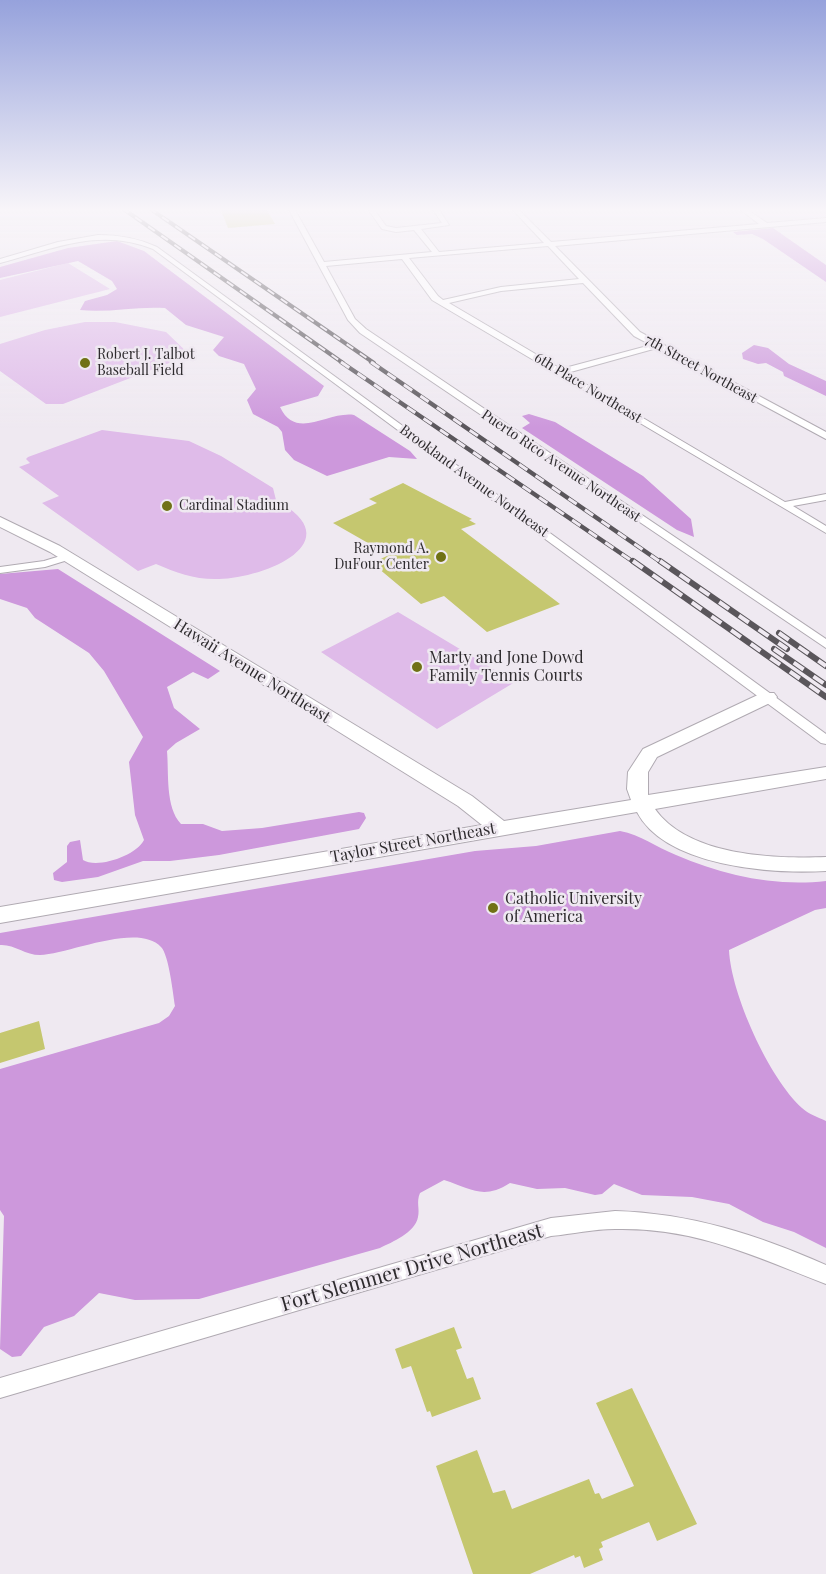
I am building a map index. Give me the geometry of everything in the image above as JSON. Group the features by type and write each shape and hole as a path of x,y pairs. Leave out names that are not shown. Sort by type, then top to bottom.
{"main road":[{"name":"Hawaii Avenue Northeast","path":"0,521 67,557 465,801 500,828"},
{"path":"768,697 650,753 638,771 636,785 642,804 664,831 714,852 765,864 826,864"},
{"name":"Taylor Street Northeast","path":"0,915 826,773"}],"street":[{"name":"Brookland Avenue Northeast","path":"201,281 826,740"},
{"name":"Puerto Rico Avenue Northeast","path":"331,281 352,320 363,332 826,644"},
{"name":"6th Place Northeast","path":"421,281 428,291 443,302 826,530"},
{"path":"443,302 504,288 579,281"},
{"name":"7th Street Northeast","path":"584,281 625,323 656,346 826,436"},
{"path":"561,372 656,346"},
{"path":"784,505 826,497"},
{"path":"0,570 45,564 67,557"},
{"name":"Fort Slemmer Drive Northeast","path":"0,1388 551,1227 615,1220 674,1223 736,1236 826,1275"}],"shaded area":[{"path":"0,281 98,281 110,289 0,317"},
{"path":"112,281 185,281 324,386 318,396 280,407 287,417 295,422 304,423 354,415 410,451 417,459 389,457 327,476 294,460 285,450 282,432 278,427 253,414 247,400 256,389 244,364 219,356 213,350 224,337 186,325 165,308 80,310 85,301 107,295 117,289"},
{"name":"Robert J. Talbot Baseball Field","path":"85,322 115,322 166,332 190,355 63,404 46,404 0,371 0,344 45,330"},
{"path":"754,345 768,348 789,364 826,381 826,396 784,376 783,372 766,363 758,364 743,359 742,353"},
{"path":"529,414 555,422 643,476 691,519 694,537 677,530 522,428 530,423 522,416"},
{"name":"Cardinal Stadium","path":"102,430 189,441 221,456 273,488 276,500 298,515 306,530 304,543 294,555 278,565 238,577 219,579 194,577 156,564 138,571 42,503 59,496 19,467 30,463 26,459 28,457"},
{"path":"58,569 220,671 208,679 193,672 167,687 174,708 200,729 167,751 170,799 172,809 181,824 203,824 222,831 262,828 359,812 364,813 366,818 359,829 219,855 170,861 143,861 98,877 62,882 54,880 53,873 67,862 67,846 70,842 80,840 83,860 97,863 125,856 140,846 144,840 135,815 129,762 143,737 104,671 89,653 35,618 27,608 0,599 0,574"},
{"name":"Marty and Jone Dowd Family Tennis Courts","path":"398,612 515,682 437,729 321,652"},
{"path":"620,831 635,835 694,862 730,874 768,881 826,881 826,908 815,910 729,950 731,968 744,1011 765,1056 789,1094 802,1108 826,1121 826,1248 794,1232 763,1222 729,1204 692,1197 642,1195 614,1184 602,1194 595,1195 565,1188 537,1189 510,1183 485,1192 444,1180 420,1193 418,1217 412,1228 380,1248 199,1299 135,1300 99,1293 74,1316 44,1327 21,1356 12,1357 0,1349 4,1216 0,1210 0,1069 159,1023 169,1016 175,1006 164,951 150,940 120,938 40,955 0,945 0,933 475,851 536,846"}],"building":[{"name":"Raymond A. DuFour Center","path":"403,483 472,519 469,520 476,524 461,529 560,604 487,632 444,596 421,604 372,563 389,555 333,523 377,503 369,499"},
{"path":"39,1021 45,1049 0,1063 0,1033"},
{"path":"454,1327 462,1348 456,1350 467,1379 473,1377 481,1399 432,1417 430,1411 427,1412 411,1366 402,1369 395,1349"},
{"path":"632,1388 697,1524 657,1541 649,1522 601,1542 603,1547 599,1549 603,1560 584,1568 580,1556 575,1558 574,1555 530,1574 473,1574 436,1466 477,1450 493,1493 505,1490 512,1509 589,1479 595,1494 599,1493 602,1499 634,1486 596,1403"}],"railway":[{"path":"227,281 343,363"},
{"path":"256,281 374,363"},
{"path":"341,362 635,563"},
{"path":"371,362 662,563"},
{"path":"633,561 826,697"},
{"path":"660,561 787,649"},
{"path":"779,633 826,666"},
{"path":"774,649 826,685"}],"place":[{"name":"Robert J. Talbot Baseball Field","path":"85,363"},
{"name":"Cardinal Stadium","path":"167,506"},
{"name":"Raymond A. DuFour Center","path":"441,557"},
{"name":"Marty and Jone Dowd Family Tennis Courts","path":"417,667"},
{"name":"Catholic University of America","path":"493,908"}]}
